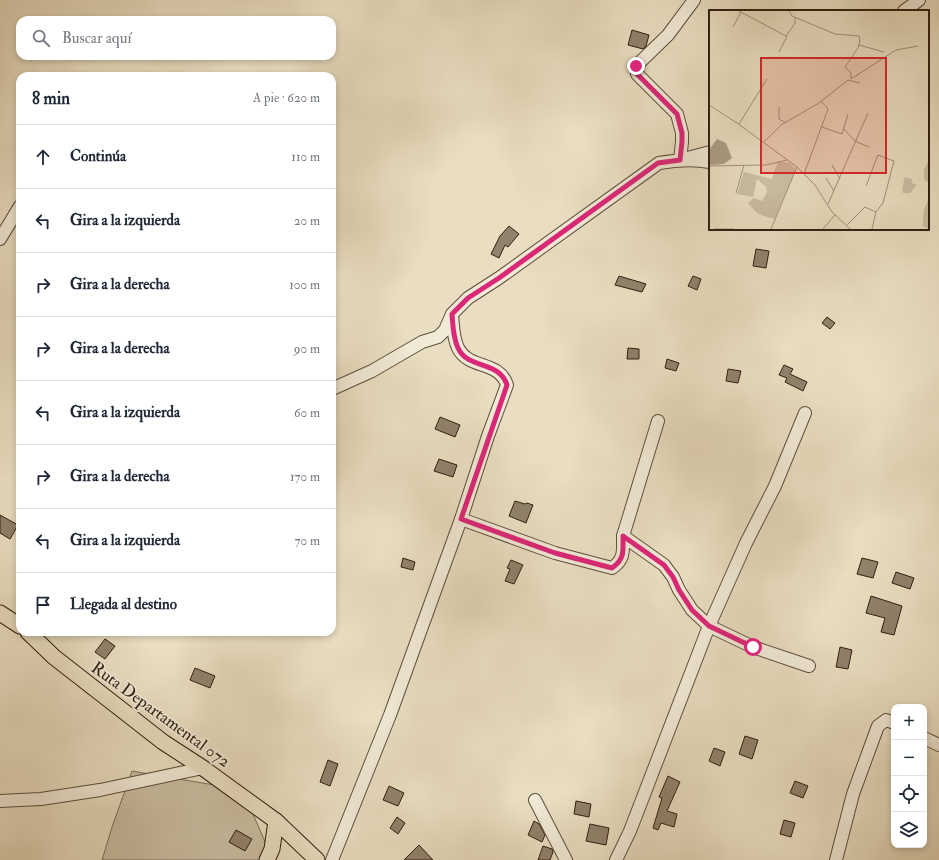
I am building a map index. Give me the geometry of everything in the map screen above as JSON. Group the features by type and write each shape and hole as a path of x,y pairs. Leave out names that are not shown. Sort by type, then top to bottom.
{"main road":[{"path":"0,613 16,623"},
{"name":"Ruta Departamental 072","path":"32,636 54,657 163,742 203,768 276,821 317,860"},
{"path":"267,860 272,849 276,821"}],"street":[{"path":"680,160 682,133 677,114 637,74 636,66 668,35 694,0"},
{"path":"905,10 919,0"},
{"path":"336,387 372,371 422,342 438,337 445,330 452,314 468,298 499,278 658,163 680,160 709,152"},
{"path":"680,160 709,162"},
{"path":"0,239 16,213"},
{"path":"332,860 390,715 461,519 507,385 504,377 496,370 470,361 459,350 454,336 452,314"},
{"path":"616,860 630,831 709,626 746,543 775,486 805,413"},
{"path":"461,519 555,553 612,568 619,563 623,554 623,536 658,421"},
{"path":"623,536 664,565 673,577 679,590 692,610 709,626 753,647 809,666"},
{"path":"836,860 853,794 878,726 886,720 891,722"},
{"path":"927,740 939,746"},
{"path":"0,801 42,799 100,790 203,768"},
{"path":"535,800 566,860"}],"shaded area":[{"path":"132,771 220,786 253,814 266,844 260,860 102,860"}],"building":[{"path":"632,30 649,35 646,46 643,49 628,45"},
{"path":"509,226 519,234 508,247 505,245 499,258 491,254 500,236"},
{"path":"756,249 769,251 766,268 753,266"},
{"path":"619,276 646,284 642,292 615,285"},
{"path":"693,276 701,279 697,290 688,286"},
{"path":"827,317 835,323 830,329 822,323"},
{"path":"628,348 639,349 639,359 627,359"},
{"path":"667,359 679,363 676,371 665,368"},
{"path":"784,365 793,369 790,374 807,382 803,391 785,382 787,378 779,375"},
{"path":"728,369 741,371 738,383 726,381"},
{"path":"440,417 460,425 455,437 435,429"},
{"path":"439,459 457,465 453,477 434,471"},
{"path":"515,501 533,505 526,523 509,516"},
{"path":"0,515 16,524 16,528 10,539 0,533"},
{"path":"403,558 415,562 413,570 401,567"},
{"path":"862,558 878,562 873,578 857,574"},
{"path":"511,560 523,565 514,584 505,581 510,569 507,568"},
{"path":"896,572 914,578 910,589 892,583"},
{"path":"871,596 902,606 894,635 881,632 885,618 866,613"},
{"path":"105,639 115,646 105,659 95,652"},
{"path":"840,647 852,650 848,669 836,667"},
{"path":"195,668 215,676 210,688 190,680"},
{"path":"745,736 758,740 752,759 739,754"},
{"path":"714,748 725,752 720,766 709,761"},
{"path":"328,760 338,764 330,786 320,782"},
{"path":"668,776 680,782 667,811 677,814 674,827 661,823 658,830 653,828 662,798 659,797"},
{"path":"795,781 808,786 803,798 790,793"},
{"path":"389,786 404,793 398,806 383,800"},
{"path":"576,801 591,804 589,817 574,814"},
{"path":"397,817 405,823 398,834 390,828"},
{"path":"784,820 795,823 791,837 780,834"},
{"path":"534,821 539,824 545,835 542,842 528,835"},
{"path":"590,824 609,828 606,845 586,841"},
{"path":"236,830 252,839 245,851 229,842"},
{"path":"419,845 433,860 404,860"},
{"path":"543,846 552,849 553,852 550,860 538,860"}],"route":[{"path":"636,66 637,74 677,114 682,133 680,160 658,163 499,278 468,298 452,314 454,336 459,350 470,361 496,370 504,377 507,385 488,436 461,519 555,553 612,568 619,563 623,554 623,536 664,565 673,577 679,590 692,610 709,626 753,647"}]}
